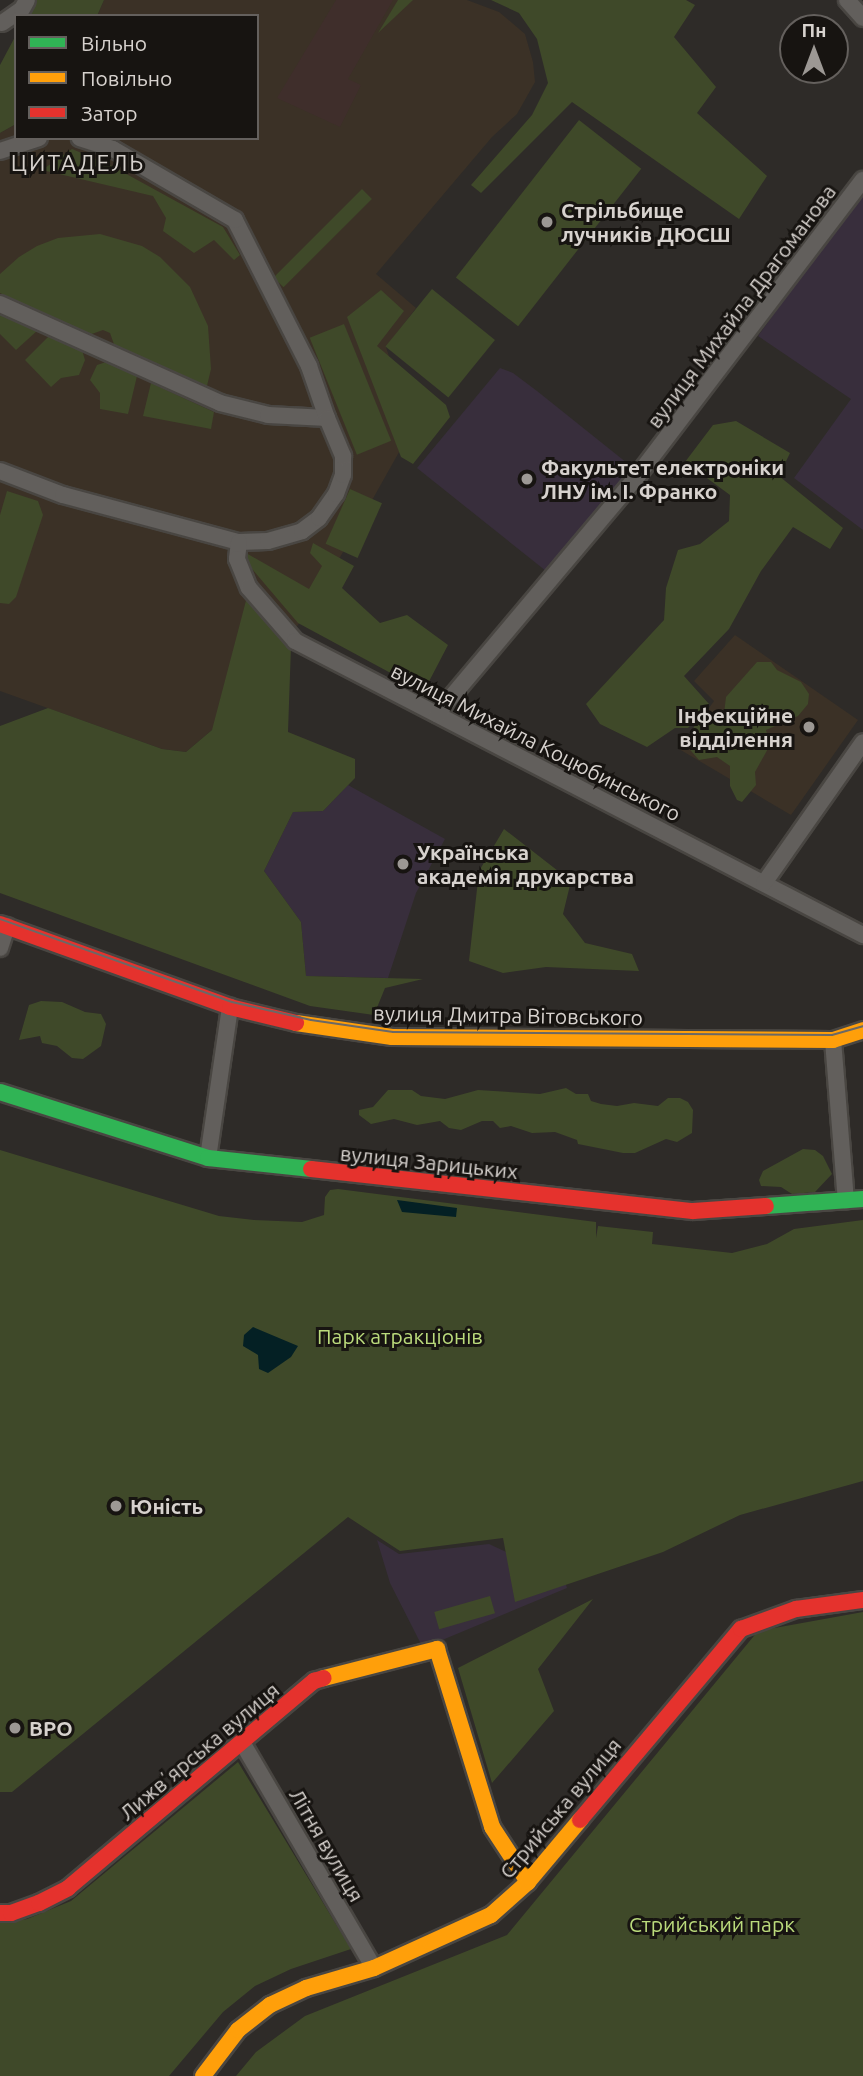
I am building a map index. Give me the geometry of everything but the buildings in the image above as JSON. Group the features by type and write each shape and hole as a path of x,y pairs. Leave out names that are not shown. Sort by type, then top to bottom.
{"main road":[{"name":"вулиця Дмитра Вітовського","path":"4,925 230,1007 308,1026 392,1037 833,1040 863,1030"},
{"name":"вулиця Зарицьких","path":"0,1092 208,1158 694,1211 863,1199"},
{"name":"Стрийська вулиця","path":"203,2076 239,2031 270,2005 306,1988 374,1968 491,1915 528,1882 741,1629 796,1609 863,1600"},
{"name":"Лижвʼярська вулиця","path":"0,1913 30,1906 68,1888 243,1744 314,1681 437,1649 492,1827 528,1882"}],"street":[{"path":"15,14 27,0"},
{"path":"847,0 863,18"},
{"path":"0,151 33,140"},
{"path":"0,471 63,495 239,542 268,541 302,531 326,510 343,475 343,456 309,366 235,220 113,149 86,140"},
{"name":"вулиця Михайла Драгоманова","path":"436,714 638,475 863,180"},
{"path":"0,304 220,403 268,415 327,418"},
{"name":"вулиця Михайла Коцюбинського","path":"239,542 237,559 249,588 295,641 863,935"},
{"path":"764,883 863,742"},
{"path":"0,948 4,925"},
{"path":"208,1158 230,1007"},
{"path":"833,1040 846,1200"},
{"name":"Літня вулиця","path":"243,1744 374,1968"}],"shaded area":[{"path":"104,0 467,0 499,12 525,34 533,62 535,82 517,114 492,137 376,274 416,308 386,347 412,429 311,609 212,730 186,752 162,749 0,691 0,133 14,125 14,140 259,140 259,14 98,14"},
{"path":"336,0 393,0 348,79 361,85 340,127 277,98"},
{"path":"863,190 863,530 794,478 851,399 758,336"},
{"name":"Факультет електроніки ЛНУ ім. І. Франко","path":"500,368 513,373 537,391 632,467 546,571 417,468"},
{"path":"735,635 858,720 791,815 679,749 714,701 694,681"},
{"path":"348,785 445,839 416,893 388,978 306,976 301,922 264,871 293,812 323,811"},
{"path":"377,1540 399,1554 489,1544 530,1563 559,1563 567,1588 423,1648 390,1583"}],"green space":[{"path":"34,0 104,0 98,14 27,14"},
{"path":"398,0 413,0 378,33"},
{"path":"491,0 686,0 695,5 674,37 716,87 697,113 767,176 739,219 572,102 481,193 471,185 532,115 548,83 537,39 519,13"},
{"path":"14,39 14,125 0,133 0,65"},
{"name":"Стрільбище лучників ДЮСШ","path":"579,120 641,169 518,326 456,278"},
{"path":"72,149 110,165 223,227 240,255 234,260 214,240 194,253 163,231 166,218 153,196 42,170"},
{"path":"362,189 372,199 284,287 274,277"},
{"path":"100,234 142,246 160,257 190,287 208,326 211,369 206,390 115,347 110,333 103,330 89,335 0,293 0,274 37,246 58,238"},
{"path":"432,289 495,340 448,397 385,347"},
{"path":"381,290 404,311 377,346 446,405 450,417 413,464 401,457 347,317"},
{"path":"0,312 38,330 16,350 0,334"},
{"path":"344,324 391,441 357,455 310,338"},
{"path":"50,335 82,350 85,360 79,375 61,378 51,387 25,360"},
{"path":"106,362 137,376 128,414 100,409 100,393 90,380 97,365"},
{"path":"151,383 214,412 211,429 143,416"},
{"path":"736,421 790,453 779,476 843,528 830,549 793,527 761,571 729,629 684,676 709,704 688,728 675,728 647,747 600,724 586,704 664,620 666,588 678,550 700,544 729,521 730,495 685,462 713,425"},
{"path":"350,489 382,503 358,558 326,544"},
{"path":"7,491 38,501 43,515 16,597 9,604 0,603 0,515"},
{"path":"313,543 354,566 342,588 380,623 407,615 448,645 424,691 298,623 247,563 246,553 309,589 322,566 310,553"},
{"path":"248,593 291,646 288,732 355,759 355,778 323,811 293,812 264,871 301,922 306,976 423,979 385,988 374,1015 310,1006 0,893 0,726 48,708 162,749 186,752 212,730"},
{"path":"757,662 771,662 777,670 801,682 809,694 808,704 798,716 766,730 770,745 755,772 756,785 742,802 737,800 730,786 730,766 717,757 699,760 685,744 695,725 724,714 726,697"},
{"path":"504,829 571,881 563,914 585,943 632,954 639,971 546,967 503,973 469,961 479,871"},
{"path":"41,1001 62,1002 85,1012 101,1014 106,1024 101,1046 83,1059 72,1058 57,1046 42,1043 40,1036 19,1040 29,1005"},
{"path":"566,1088 576,1094 588,1094 591,1101 617,1106 634,1103 658,1106 668,1098 680,1098 688,1102 693,1110 692,1133 677,1142 666,1139 635,1153 623,1153 578,1144 577,1140 555,1132 532,1133 511,1126 500,1128 493,1121 482,1121 461,1130 449,1128 440,1121 417,1125 394,1119 371,1124 359,1115 359,1110 373,1107 388,1090 412,1090 421,1096 445,1099 478,1090 540,1094"},
{"path":"803,1149 815,1150 823,1156 832,1174 815,1192 792,1194 781,1187 761,1186 759,1180 763,1171"},
{"name":"Парк атракціонів","path":"0,1150 219,1216 254,1220 302,1222 324,1215 325,1197 330,1190 338,1189 596,1222 596,1238 598,1226 653,1232 652,1244 732,1253 767,1244 794,1229 863,1220 863,1481 740,1515 663,1552 515,1602 503,1538 400,1551 348,1517 12,1792 0,1792"},
{"path":"490,1596 495,1613 439,1629 434,1612"},
{"path":"593,1599 538,1669 554,1711 492,1783 458,1668"},
{"name":"Стрийський парк","path":"863,1612 863,2076 236,2076 256,2052 305,2016 507,1935 758,1631"},
{"path":"238,1762 351,1949 291,1969 255,1986 223,2012 169,2076 0,2076 0,1923 27,1919 71,1901"}],"water":[{"path":"397,1200 457,1208 456,1217 402,1212"},
{"path":"253,1327 298,1346 291,1357 268,1373 259,1369 258,1355 243,1346 244,1335"}],"tram line":[{"path":"0,919 232,1002 311,1020 393,1032 832,1035 863,1026"}],"traffic: fast":[{"path":"0,1092 208,1158 311,1169"},
{"path":"766,1206 863,1199"}],"traffic: slow":[{"path":"296,1023 392,1037 833,1040 863,1030"},
{"path":"324,1678 437,1649 492,1827 528,1882"},
{"path":"203,2076 238,2030 270,2005 306,1988 374,1968 491,1915 528,1882 580,1820"}],"traffic: jam":[{"path":"0,924 230,1007 296,1023"},
{"path":"311,1169 693,1211 766,1206"},
{"path":"580,1820 741,1629 796,1609 863,1600"},
{"path":"0,1913 11,1913 39,1903 68,1888 314,1681 324,1678"}],"place":[{"name":"Стрільбище лучників ДЮСШ","path":"547,222"},
{"name":"Факультет електроніки ЛНУ ім. І. Франко","path":"527,479"},
{"name":"Інфекційне відділення","path":"809,727"},
{"name":"Українська академія друкарства","path":"403,864"},
{"name":"Юність","path":"116,1506"},
{"name":"ВРО","path":"15,1728"}],"district":[{"name":"ЦИТАДЕЛЬ","path":"78,163"}]}
